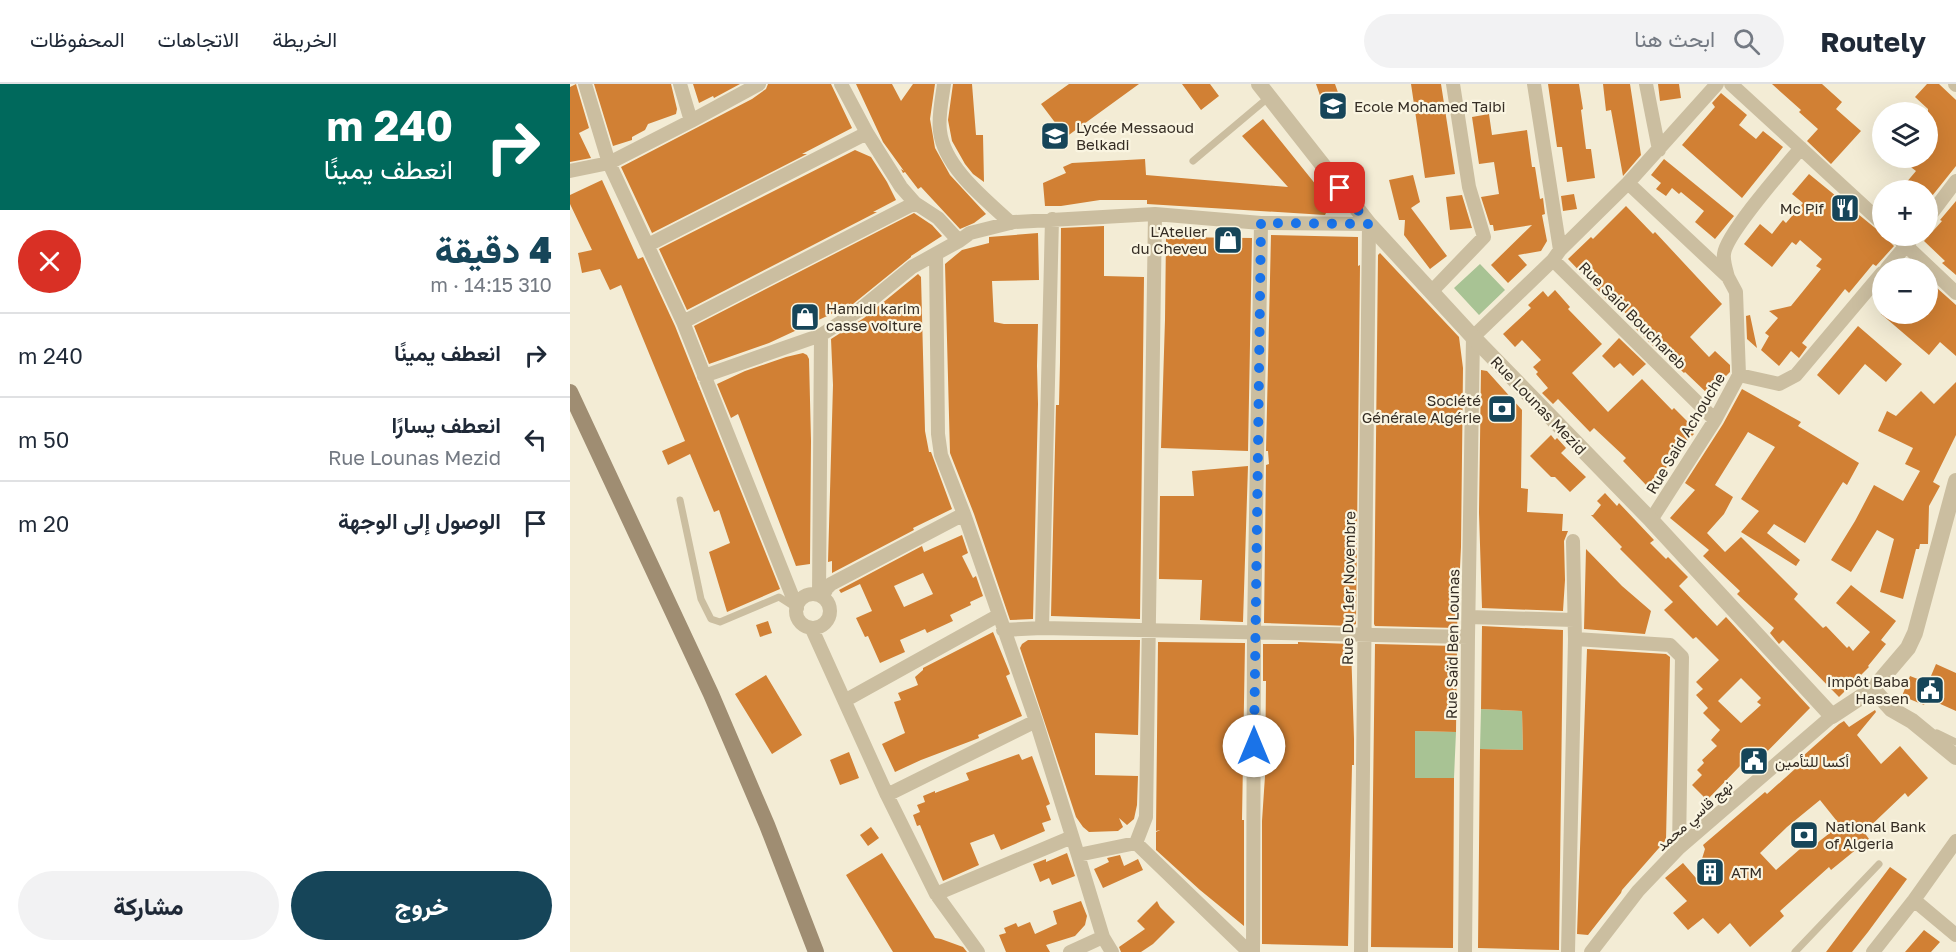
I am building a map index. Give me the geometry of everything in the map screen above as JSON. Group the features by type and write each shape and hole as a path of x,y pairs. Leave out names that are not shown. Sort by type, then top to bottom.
{"main road":[{"path":"570,392 711,694 771,836 816,952"}],"street":[{"path":"585,84 609,163 683,322 797,608 798,619 807,627 812,628 819,628 829,619 830,607 820,596 820,335"},
{"path":"680,84 692,121"},
{"path":"570,171 609,163 759,84"},
{"path":"841,84 867,133 901,188 915,204 938,218 959,242"},
{"path":"944,84 939,130 944,149 953,165 1011,223"},
{"path":"1432,291 1484,237 1469,187 1453,84"},
{"path":"1534,84 1557,255"},
{"path":"1646,84 1659,150"},
{"path":"1473,338 1628,183 1717,84"},
{"path":"1731,84 1872,214"},
{"name":"Rue Lounas Mezid","path":"1264,91 1369,224 1473,338 1651,520 1832,716"},
{"path":"648,245 867,133"},
{"path":"1728,278 1724,253 1732,236 1801,148"},
{"path":"1938,205 1956,181"},
{"path":"1628,183 1728,278 1736,292 1739,375"},
{"path":"683,322 915,204"},
{"path":"704,376 820,335 858,310 912,267 959,242 970,233 1011,223 1155,214 1261,223 1369,224"},
{"path":"1136,843 1146,817 1155,214"},
{"path":"1042,628 1052,219"},
{"path":"1251,952 1261,223"},
{"name":"Rue Du 1er Novembre","path":"1361,952 1369,224"},
{"path":"1912,246 1956,293"},
{"path":"936,254 938,434 941,455 964,514 1036,722 1103,937 1112,952"},
{"name":"Rue Said Bouchareb","path":"1557,255 1715,420"},
{"name":"Rue Said Achouche","path":"1651,520 1715,420 1739,375 1779,384 1796,375 1872,285"},
{"name":"Rue Saïd Ben Lounas","path":"1465,952 1473,338"},
{"path":"1832,716 1873,689 1908,648 1915,633 1956,481"},
{"path":"797,608 798,603 805,597 820,596 831,584 964,514"},
{"path":"1568,952 1575,639 1573,541"},
{"path":"846,700 999,615"},
{"path":"1469,617 1574,620"},
{"path":"812,628 887,795 936,894 978,952"},
{"path":"1003,630 1042,628 1468,637"},
{"path":"1575,639 1670,645 1682,657 1679,848"},
{"path":"1873,689 1891,709 1912,721 1956,757"},
{"name":"نهج قاسي محمد","path":"1592,952 1638,891 1679,848 1832,716"},
{"path":"887,795 1036,722"},
{"path":"936,894 1072,837"},
{"path":"1873,952 1956,841"},
{"path":"1078,855 1136,843"},
{"path":"1136,843 1251,952"},
{"path":"1914,900 1956,934"},
{"path":"1070,952 1103,937"}],"lane":[{"path":"1192,161 1264,91"},
{"path":"680,500 701,599 711,619 720,622 779,597 797,608"},
{"path":"1912,721 1956,742"},
{"path":"1795,952 1879,864"}],"green space":[{"path":"1480,264 1505,290 1479,315 1454,288"},
{"path":"1481,709 1522,711 1523,750 1480,749"},
{"path":"1415,731 1456,732 1454,778 1415,778"}],"building":[{"path":"576,84 589,128 579,133 591,158 570,162 570,87"},
{"path":"594,84 671,84 677,109 676,114 648,124 645,130 632,137 632,140 613,146"},
{"path":"693,84 740,84 699,103"},
{"path":"768,84 831,84 852,128 802,154 807,154 652,233 621,167 752,99 766,89"},
{"path":"856,84 892,84 901,101 913,84 935,84 930,119 935,148 950,175 986,214 960,229 921,187 918,189 905,172 903,173 901,169 904,171 883,142"},
{"path":"953,84 972,84 976,135 983,135 984,182 965,164 952,141 948,120"},
{"path":"1069,84 1139,84 1066,137 1041,104"},
{"path":"1182,84 1210,84 1219,96 1201,110"},
{"path":"1316,84 1335,84 1341,101 1324,107"},
{"path":"1411,84 1441,84 1455,174 1425,178"},
{"path":"1548,84 1579,84 1586,149 1591,149 1595,178 1567,182 1562,147 1557,147"},
{"path":"1603,84 1630,84 1641,155 1623,176 1611,110 1606,111"},
{"path":"1658,84 1679,84 1681,98 1660,101"},
{"path":"1772,84 1822,84 1842,102 1836,109 1861,131 1831,164 1807,141 1818,129"},
{"path":"1927,84 1939,84 1956,100 1956,166 1938,188 1938,180 1908,180 1916,171 1912,168 1938,168 1938,102 1920,102 1915,97"},
{"path":"1721,93 1747,115 1739,125 1756,139 1763,131 1783,147 1742,198 1682,145 1715,107 1712,103"},
{"path":"1489,114 1492,135 1527,130 1532,167 1535,167 1545,214 1542,215 1547,241 1541,251 1518,255 1527,265 1508,283 1491,265 1532,225 1494,231 1493,225 1490,225 1481,197 1499,194 1494,162 1479,164 1472,117"},
{"path":"1263,119 1329,201 1325,215 1147,204 1147,200 1100,200 1045,206 1043,183 1066,173 1063,167 1072,163 1145,159 1146,175 1288,187 1242,136"},
{"path":"855,150 871,157 896,200 687,310 659,249"},
{"path":"1664,159 1734,216 1715,239 1695,222 1704,211 1681,192 1679,194 1672,188 1666,196 1656,189 1661,183 1651,175"},
{"path":"1809,174 1872,225 1872,246 1894,246 1883,258 1872,258 1872,265 1849,293 1845,289 1802,343 1807,347 1799,358 1791,351 1779,366 1761,350 1769,336 1765,333 1778,318 1769,311 1791,306 1821,269 1816,266 1822,259 1800,240 1796,245 1792,242 1772,267 1744,244 1760,224 1772,234 1783,220 1786,223 1803,203 1792,194"},
{"path":"1413,175 1420,202 1411,208 1447,256 1430,269 1404,235 1405,220 1399,220 1389,180"},
{"path":"602,180 638,259 643,257 675,326 780,589 727,612 709,552 730,543 719,510 714,512 690,454 668,465 662,451 685,441 621,285 610,290 600,269 582,273 578,253 592,250 570,204 570,195"},
{"path":"1574,194 1577,209 1563,211 1561,196"},
{"path":"1462,195 1472,228 1450,230 1446,197"},
{"path":"1956,201 1956,275 1942,263 1945,261 1929,246 1938,246 1938,225 1942,221 1940,220"},
{"path":"1626,206 1653,234 1655,232 1722,304 1690,337 1709,357 1715,351 1730,365 1730,372 1708,394 1660,350 1659,352 1632,325 1635,323 1616,303 1613,306 1568,259 1591,237 1593,239"},
{"path":"914,213 932,225 942,236 911,256 853,304 769,343 709,364 694,326"},
{"path":"1104,226 1104,276 1144,277 1140,619 1051,616 1056,405 1059,405 1061,228"},
{"path":"1038,233 1039,280 992,281 994,322 1038,324 1033,619 1010,620 974,514 950,453 945,264 962,250 989,243 989,237"},
{"path":"1271,235 1358,237 1358,266 1360,265 1356,624 1351,626 1264,623 1266,465 1269,464 1268,451 1266,451"},
{"path":"1166,237 1252,238 1248,451 1161,448"},
{"path":"1380,253 1459,337 1463,368 1461,547 1457,628 1375,626 1374,624 1378,255"},
{"path":"918,274 921,277 925,431 929,452 931,452 952,509 832,573 832,561 828,562 833,385 831,339 864,318"},
{"path":"1938,289 1956,305 1956,356 1940,342 1929,355 1893,324 1938,324"},
{"path":"1555,290 1570,307 1568,309 1602,344 1572,373 1608,412 1642,379 1672,410 1674,408 1689,423 1686,426 1694,434 1664,464 1667,467 1647,486 1623,461 1626,458 1594,428 1590,432 1558,399 1553,404 1542,393 1548,388 1533,367 1541,360 1522,340 1515,347 1503,334 1531,308 1528,305 1543,291 1548,297"},
{"path":"1750,315 1757,348 1747,339 1746,316"},
{"path":"1858,326 1902,364 1886,382 1865,364 1839,395 1817,375"},
{"path":"1619,338 1646,364 1633,376 1620,363 1614,368 1602,356"},
{"path":"803,353 809,359 810,564 796,566 738,414 731,418 717,384 745,371"},
{"path":"1481,370 1487,371 1522,410 1521,488 1528,489 1527,512 1563,514 1562,531 1568,531 1564,541 1563,611 1482,608 1479,513"},
{"path":"1956,382 1956,435 1933,482 1940,486 1929,506 1928,544 1920,544 1919,549 1916,549 1903,599 1880,592 1894,539 1877,530 1851,572 1831,560 1874,485 1903,501 1920,471 1905,464 1913,448 1878,431 1887,411 1896,416 1921,391 1934,404"},
{"path":"1742,389 1801,422 1798,426 1859,463 1847,485 1843,482 1805,543 1774,524 1767,533 1800,560 1796,566 1741,532 1759,511 1741,499 1775,447 1748,432 1715,485 1733,497 1724,514 1707,533 1725,552 1741,537 1798,594 1794,599 1823,628 1826,626 1847,648 1849,646 1853,651 1870,632 1836,603 1851,585 1896,621 1881,640 1886,644 1869,667 1839,697 1783,640 1779,644 1770,633 1774,628 1737,594 1740,591 1703,556 1709,550 1670,518 1695,490 1685,483 1723,424"},
{"path":"1551,435 1566,448 1561,453 1586,477 1570,492 1530,456"},
{"path":"1248,466 1243,622 1200,620 1202,580 1159,579 1160,496 1194,496 1192,471"},
{"path":"1605,493 1617,506 1619,503 1654,540 1650,543 1688,577 1679,586 1717,626 1726,617 1810,708 1748,771 1741,765 1707,800 1692,785 1702,775 1697,770 1704,763 1702,760 1717,746 1711,740 1720,730 1703,713 1708,708 1696,695 1703,689 1696,682 1719,660 1696,637 1693,639 1664,610 1673,602 1620,549 1622,547 1591,515 1601,505 1597,501","holes":["1741,678 1761,698 1757,702 1761,705 1741,723 1718,701"]},
{"path":"962,535 968,553 962,556 973,578 976,576 983,596 970,602 971,605 950,615 953,621 927,633 925,629 900,640 905,652 880,663 868,636 865,637 856,618 872,611 860,584 841,593 839,590 922,546 924,552","holes":["923,573 933,594 904,607 894,586"]},
{"path":"1586,549 1622,586 1651,611 1645,634 1584,629"},
{"path":"768,621 772,633 760,637 756,625"},
{"path":"1482,626 1563,630 1559,950 1478,948 1480,749 1523,750 1522,711 1481,709"},
{"path":"993,632 1009,671 1010,674 1006,676 1022,716 978,735 979,738 895,772 882,744 905,733 894,702 901,700 898,693 918,685 915,677 923,668"},
{"path":"1028,640 1140,640 1138,735 1095,733 1095,775 1138,776 1134,819 1127,825 1119,818 1123,827 1118,831 1089,832 1076,817 1020,648"},
{"path":"1158,642 1245,643 1242,820 1244,820 1244,926 1156,850 1156,832 1160,830 1156,831"},
{"path":"1298,642 1350,644 1351,646 1354,765 1352,765 1348,946 1262,944 1262,821 1266,681 1263,681 1263,644 1298,644"},
{"path":"1375,644 1457,646 1456,732 1415,731 1415,778 1454,778 1453,948 1371,947"},
{"path":"1587,649 1666,654 1670,657 1666,840 1622,890 1588,935 1577,934"},
{"name":"Impôt Baba Hassen","path":"1936,664 1956,673 1956,711 1927,698 1924,705 1902,696 1910,676 1928,683"},
{"path":"766,675 802,735 772,754 735,694"},
{"path":"1875,710 1876,712 1857,735 1881,764 1900,746 1928,778 1908,797 1905,793 1864,832 1869,839 1831,870 1829,867 1780,911 1784,916 1750,947 1730,923 1718,934 1703,918 1688,930 1673,913 1687,901 1665,878 1683,863 1696,878 1705,849 1703,845 1765,792 1767,794 1805,760 1803,756 1839,724 1844,721 1849,727","holes":["1820,800 1840,825 1812,847 1808,842 1776,870 1760,853"]},
{"path":"849,752 859,778 840,785 830,760"},
{"path":"1019,754 1022,760 1032,756 1050,804 1046,806 1051,820 1042,823 1045,831 1001,850 994,834 970,843 979,865 943,881 920,825 917,826 913,815 920,812 917,805 925,802 923,796 969,780 966,773"},
{"path":"871,827 879,838 868,846 860,835"},
{"path":"882,853 935,938 963,947 967,952 893,952 846,875"},
{"path":"1067,853 1075,876 1052,885 1049,878 1040,882 1033,864 1046,859 1046,862"},
{"path":"1120,855 1124,866 1138,859 1143,870 1103,888 1094,869 1109,862 1107,858"},
{"path":"1890,867 1907,879 1868,932 1852,952 1826,952"},
{"path":"1081,901 1087,916 1085,925 1075,936 1046,945 1050,952 1006,952 999,935 1006,933 1004,928 1016,923 1018,927 1030,922 1035,934 1057,924 1053,911"},
{"path":"1157,901 1175,922 1153,944 1141,952 1121,952 1119,947 1145,929 1137,921"},
{"path":"1924,930 1940,942 1931,952 1905,952"}],"place":[{"name":"Ecole Mohamed Taibi","path":"1333,106"},
{"name":"Lycée Messaoud Belkadi","path":"1055,136"},
{"name":"Mc Pif","path":"1845,208"},
{"name":"L'Atelier du Cheveu","path":"1228,240"},
{"name":"Hamidi karim casse voiture","path":"805,317"},
{"name":"Société Générale Algérie","path":"1502,409"},
{"name":"Impôt Baba Hassen","path":"1930,690"},
{"name":"أكسا للتأمين","path":"1754,761"},
{"name":"National Bank of Algeria","path":"1804,835"},
{"name":"ATM","path":"1710,872"}],"route":[{"path":"1254,746 1261,223 1369,224 1340,188"}]}
